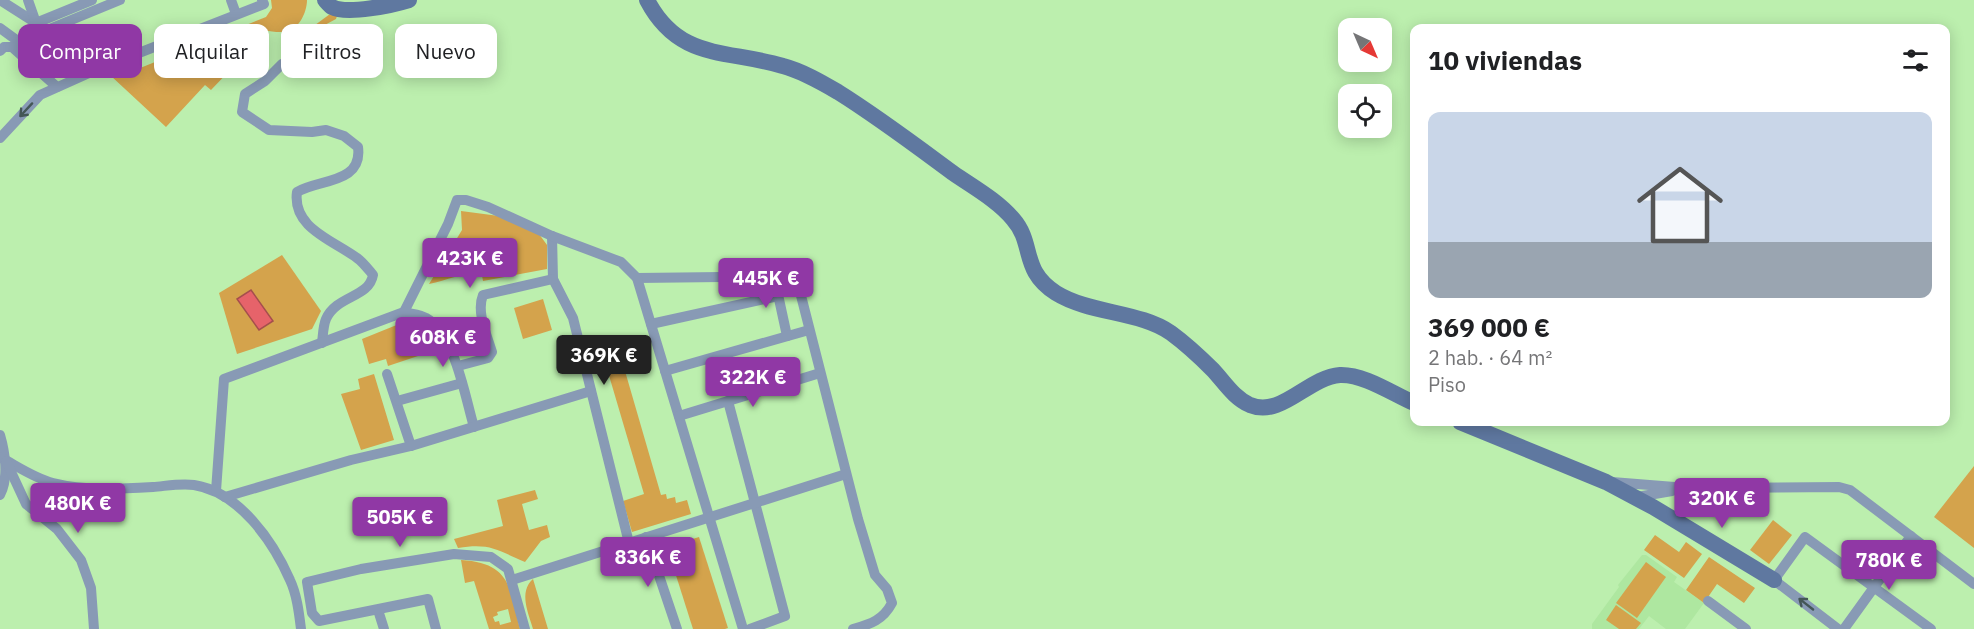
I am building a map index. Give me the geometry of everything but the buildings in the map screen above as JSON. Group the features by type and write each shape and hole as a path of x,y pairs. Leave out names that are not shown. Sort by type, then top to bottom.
{"street":[{"path":"0,0 36,23"},
{"path":"27,0 36,23"},
{"path":"36,23 92,0"},
{"path":"62,24 120,0"},
{"path":"231,0 236,14"},
{"path":"142,51 264,4 262,0"},
{"path":"325,0 331,7 344,10 389,6 409,0"},
{"path":"647,0 662,25 685,43 784,66 836,91 883,122 994,202 1013,219 1023,235 1030,264 1036,275 1055,293 1092,308 1155,324 1203,360 1240,400 1252,406 1275,407 1320,380 1344,375 1372,383 1410,401"},
{"path":"0,28 18,41"},
{"path":"0,51 3,47 12,46 57,87"},
{"path":"281,65 265,81 245,94 242,112 269,130 312,132 326,130 344,136 358,147 359,157 346,174 297,192 295,204 304,219 322,238 358,258 373,275 372,283 365,290 344,299 326,318 322,343"},
{"path":"0,138 40,95 78,78"},
{"path":"404,312 448,224 457,200 466,200 488,207 552,236 621,262 637,278 743,629"},
{"path":"552,236 553,279 573,318 629,543"},
{"path":"774,276 787,336"},
{"path":"637,278 796,276 819,373 872,566 875,575 891,596 892,603 888,611 872,624 853,629"},
{"path":"458,366 488,358 492,352 481,311 480,303 483,295 553,279"},
{"path":"651,324 778,296"},
{"path":"221,494 224,379 404,312 425,317 437,326 458,366 474,427"},
{"path":"666,371 808,330"},
{"path":"679,416 819,373"},
{"path":"387,374 411,446"},
{"path":"397,401 462,383"},
{"path":"221,494 411,446 591,391"},
{"path":"728,401 785,616 750,629"},
{"path":"1470,426 1606,482 1636,497 1653,501 1774,580 1838,629"},
{"path":"0,435 3,458 3,490 0,495"},
{"path":"3,458 20,469 52,483 109,489 192,485 221,494 234,502 262,530 291,581 301,629"},
{"path":"3,458 26,504 57,529 81,560 91,588 94,629"},
{"path":"512,580 846,474"},
{"path":"1606,482 1687,488 1839,487 1850,490 1974,584"},
{"path":"1653,501 1687,488"},
{"path":"1844,629 1911,536"},
{"path":"646,537 677,629"},
{"path":"1774,580 1805,537 1931,629"},
{"path":"436,629 428,599 329,624 319,621 312,613 307,582 361,569 454,554 491,557 508,569 525,629"},
{"path":"1708,601 1746,629"},
{"path":"378,610 384,629"}],"shaded area":[{"path":"271,0 307,0 298,24 281,24 281,32 269,31 269,24 249,24 266,17 272,8"},
{"path":"330,14 337,16 327,24 316,24"},
{"path":"154,62 154,78 222,78 211,90 205,85 166,127 113,78 142,78 142,67"},
{"path":"461,211 499,216 539,234 547,245 547,269 483,281 481,270 429,284 462,230"},
{"path":"282,255 321,311 312,329 237,354 219,293"},
{"path":"251,290 273,321 259,330 237,299"},
{"path":"543,299 552,330 523,339 514,308"},
{"path":"404,322 411,322 426,329 436,350 388,366 386,359 369,364 362,339"},
{"path":"615,340 622,364 617,366 619,372 625,371 661,495 666,494 667,499 675,497 676,503 687,500 691,514 632,532 623,501 644,494 600,345"},
{"path":"374,374 394,440 361,450 341,394 360,389 358,379"},
{"path":"1974,466 1974,548 1934,517"},
{"path":"535,490 538,499 522,504 529,530 547,525 550,537 541,541 525,562 486,547 458,548 454,539 503,526 497,500"},
{"path":"1773,520 1792,535 1769,564 1750,550"},
{"path":"1655,535 1679,552 1686,542 1702,554 1684,578 1644,550"},
{"path":"699,537 728,628 725,629 693,629 667,547"},
{"path":"1642,555 1646,555 1677,577 1674,582 1704,603 1685,629 1666,629 1649,616 1639,629 1592,629 1592,624 1619,587 1618,585"},
{"path":"1709,557 1755,588 1744,603 1717,584 1704,603 1686,590"},
{"path":"461,560 490,566 499,572 510,590 520,629 489,629 474,581 465,583","holes":["508,609 511,622 500,625 499,621 495,622 493,617 498,615 497,612"]},
{"path":"1646,562 1666,577 1637,618 1616,603"},
{"path":"533,579 548,629 533,629 529,617 525,597 526,590"},
{"path":"1616,605 1641,623 1636,629 1619,629 1606,620"}]}
